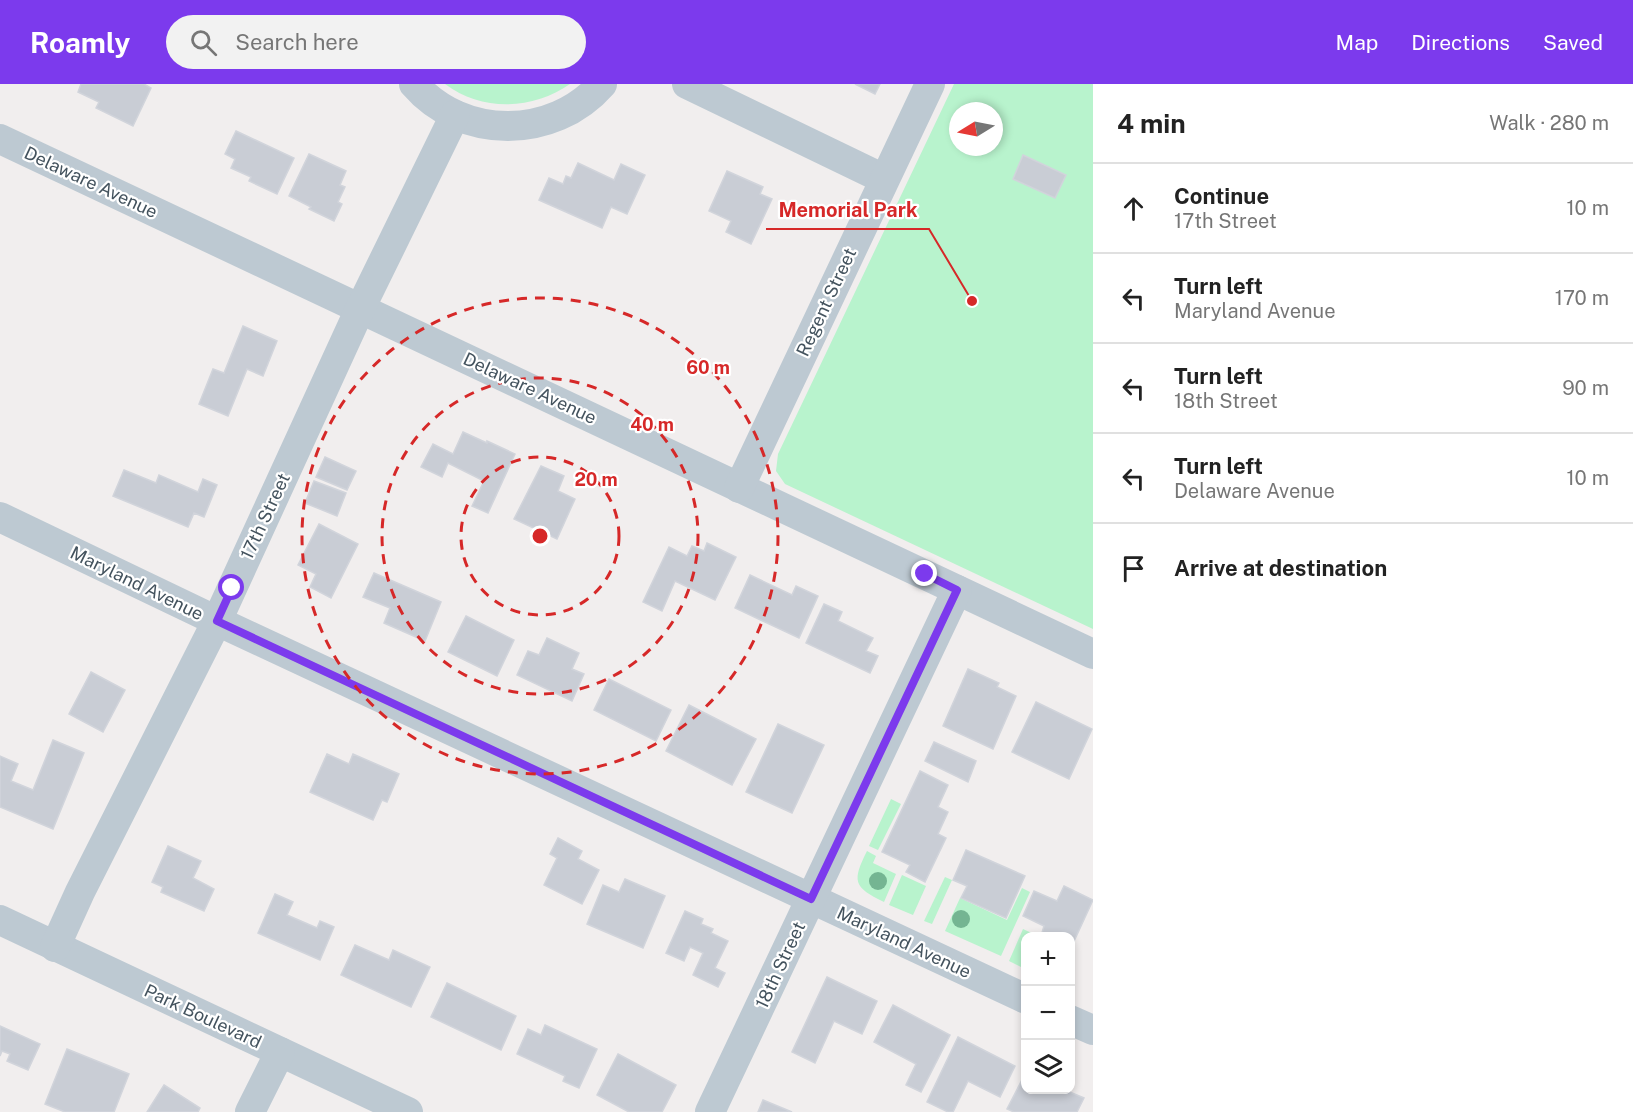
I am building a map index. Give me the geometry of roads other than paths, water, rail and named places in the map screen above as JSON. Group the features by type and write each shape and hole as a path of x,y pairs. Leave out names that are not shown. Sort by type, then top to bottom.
{"street":[{"path":"414,84 436,104 455,115 476,123 497,126 519,126 562,115 581,104 602,84"},
{"path":"687,84 884,179"},
{"name":"Regent Street","path":"739,488 930,84"},
{"name":"17th Street","path":"55,947 80,892 217,621 360,309 455,115"},
{"name":"Delaware Avenue","path":"0,139 1093,654"},
{"name":"Maryland Avenue","path":"0,517 217,621 1021,997"},
{"name":"18th Street","path":"710,1112 957,590"},
{"name":"Park Boulevard","path":"0,920 408,1112"},
{"path":"1075,1022 1093,1030"},
{"path":"250,1112 280,1052"}],"place":[{"name":"Memorial Park","path":"972,301"}]}
